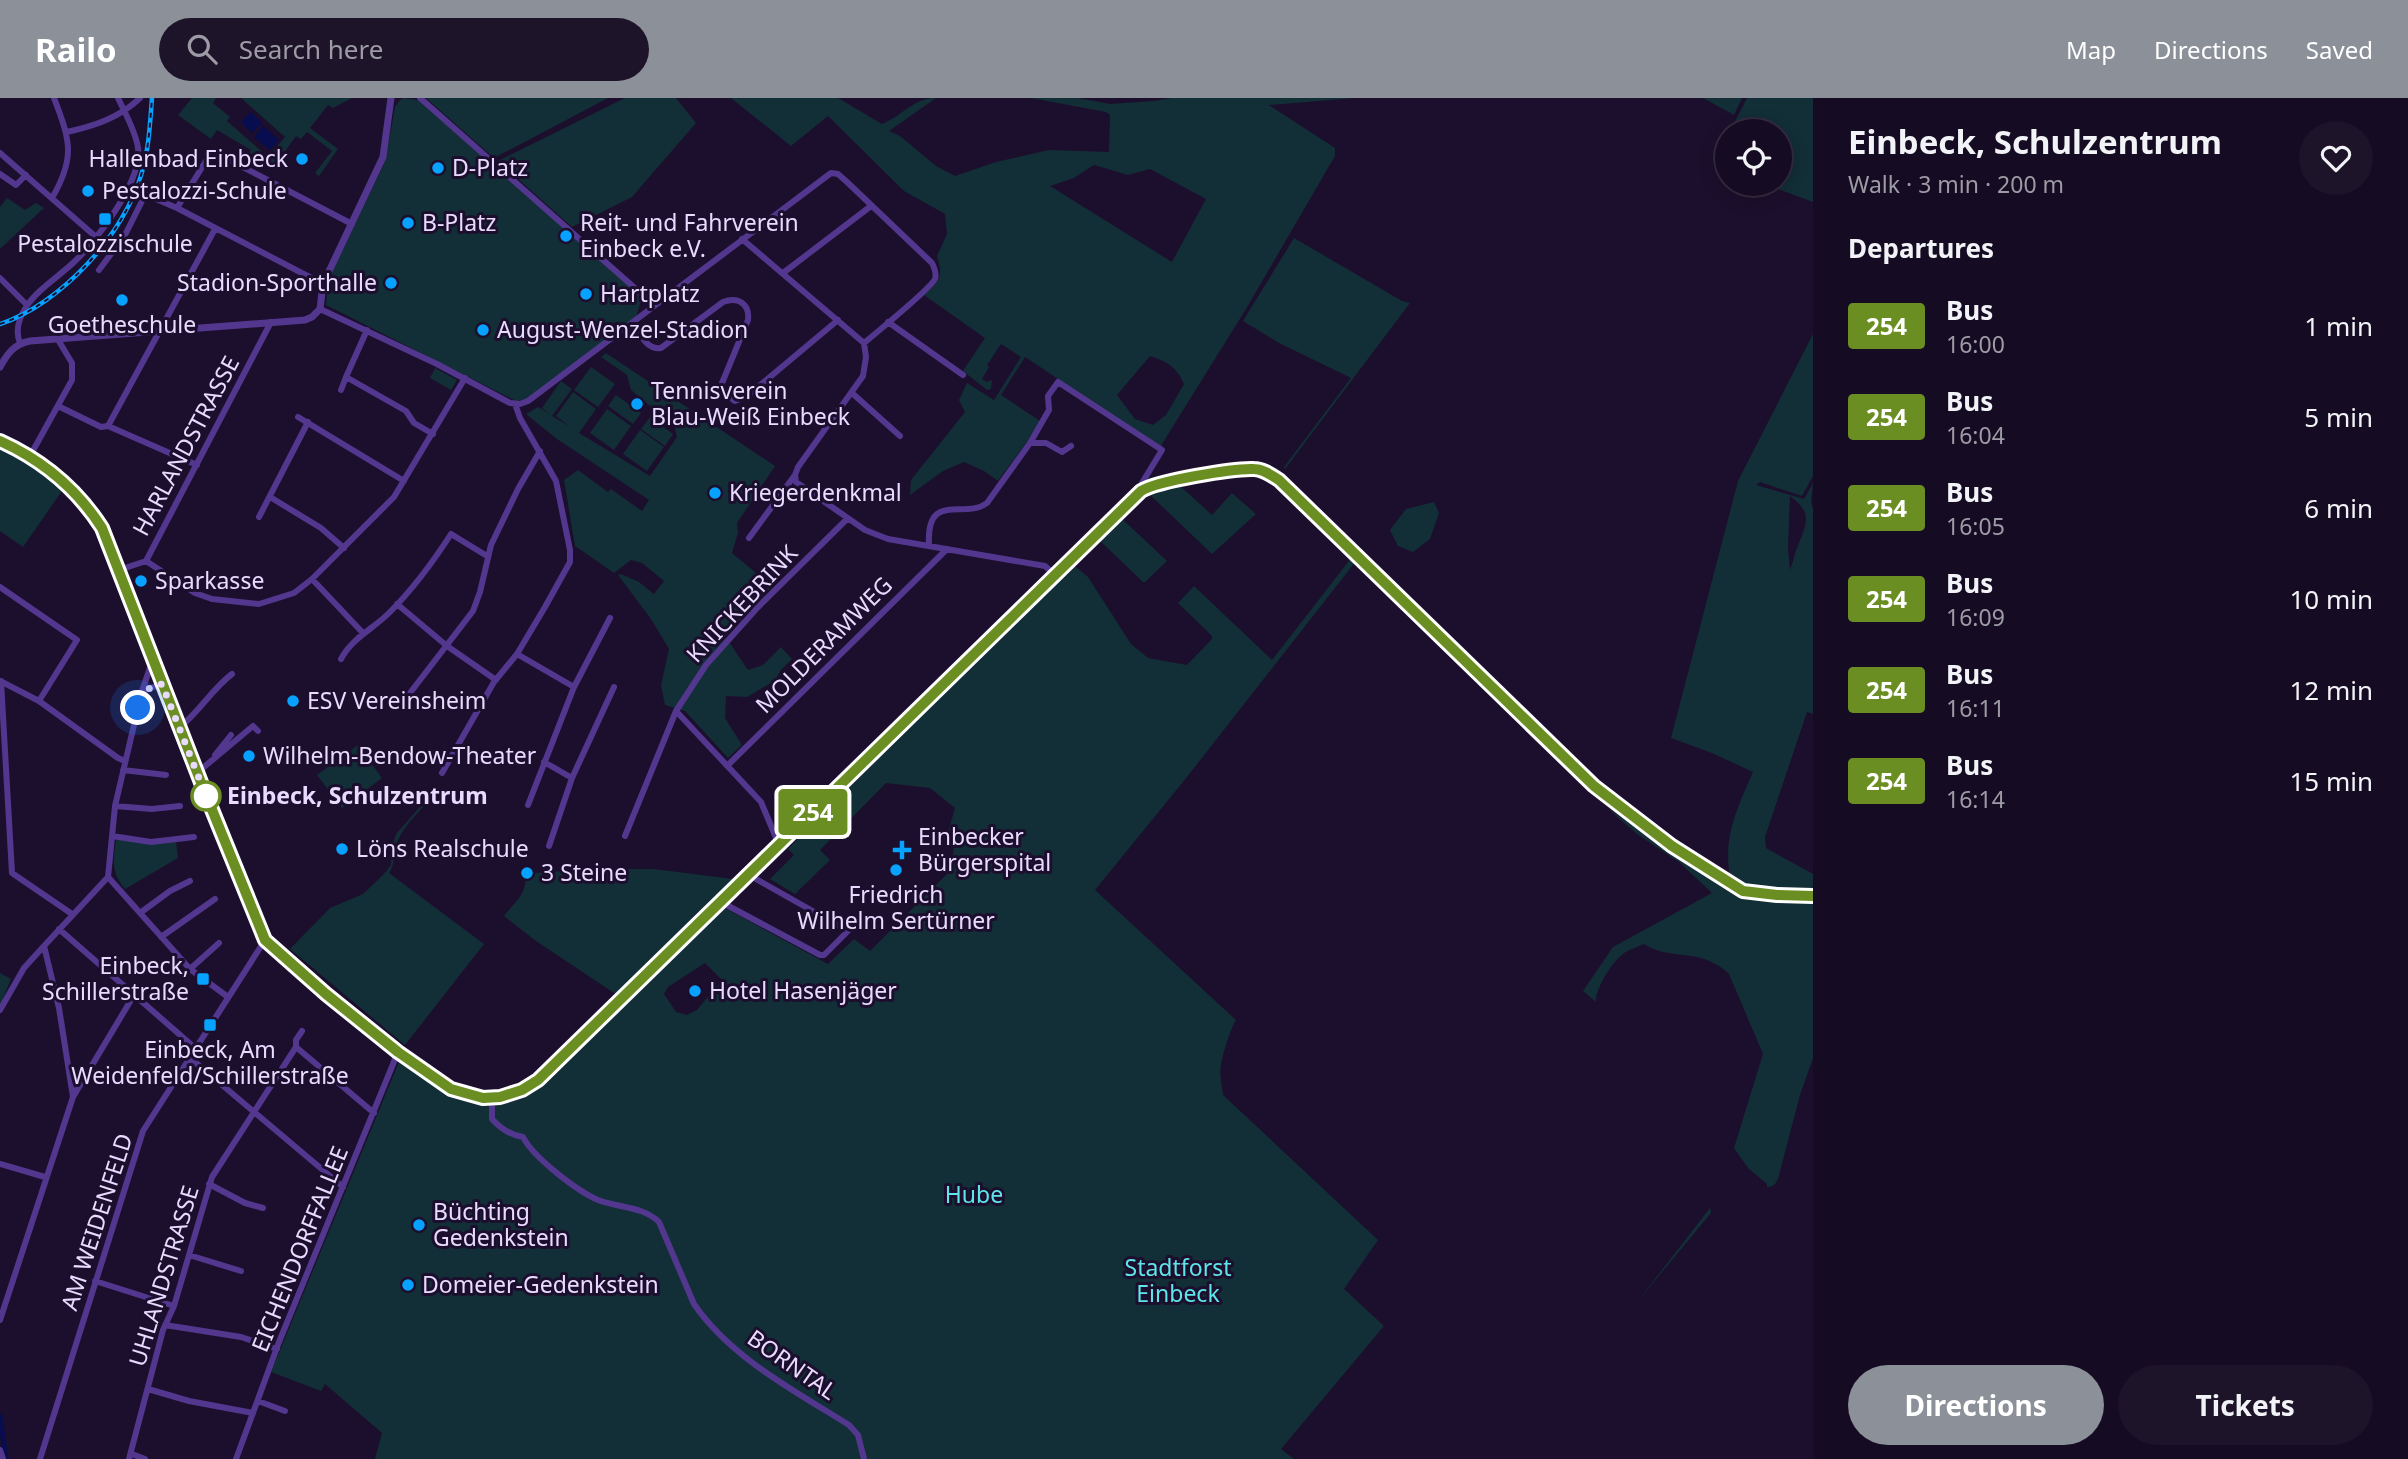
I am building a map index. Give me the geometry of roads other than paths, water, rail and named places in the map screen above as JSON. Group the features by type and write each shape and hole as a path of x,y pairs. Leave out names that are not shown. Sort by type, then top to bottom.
{"street":[{"path":"51,198 60,184 69,159 67,132 54,98"},
{"path":"20,343 17,329 27,305 76,260 96,237 111,218 128,187 138,159 138,148 118,98"},
{"path":"67,132 93,126 125,111 140,98"},
{"path":"0,367 8,353 20,343 305,320 312,317 320,306 323,285 383,157 391,98"},
{"path":"420,98 654,305"},
{"path":"177,208 212,151 352,224"},
{"path":"0,153 96,237"},
{"path":"320,306 515,404 528,401 831,173 838,174 932,262 936,271 935,279 864,343"},
{"path":"0,174 16,185 26,176"},
{"path":"128,187 177,208 323,285"},
{"path":"99,270 125,236 145,195"},
{"path":"783,274 871,206"},
{"path":"108,426 215,229"},
{"path":"742,239 864,343 866,357 863,376 799,467 796,478 749,538"},
{"path":"0,278 27,305"},
{"path":"632,323 649,346 654,349 661,348 723,302 734,299 745,304 749,312 748,320 722,383 723,393 735,401 746,397 838,320"},
{"name":"HARLANDSTRASSE","path":"119,570 146,561 271,322"},
{"path":"888,322 963,375"},
{"path":"341,390 368,330"},
{"path":"30,456 72,380 74,370 57,338"},
{"path":"346,377 405,411 414,423 433,434"},
{"path":"146,561 195,593 209,598 259,604 294,593 312,579 394,497 464,378"},
{"path":"929,545 931,528 937,515 945,509 981,508 987,503 1030,443 1049,410 1048,396 1058,382 1162,450 1142,483 1146,488"},
{"path":"852,393 900,436"},
{"path":"442,773 496,680 517,654 570,562 556,481 520,418 515,404"},
{"path":"58,406 101,427 108,426 197,465"},
{"path":"298,417 404,481"},
{"path":"259,517 308,422"},
{"path":"0,441 30,456 76,492 102,528 153,659 160,684 180,727 265,940 398,1052 451,1089 467,1095 492,1098 522,1090 538,1080 1146,488 1168,481 1254,469 1264,471 1279,480 1594,786 1672,846 1743,891 1813,896"},
{"path":"1030,443 1046,443 1062,452 1071,446"},
{"path":"400,706 472,611 483,580 487,556 504,516 540,451"},
{"path":"796,478 865,530 888,538 1045,566 1055,575"},
{"path":"270,497 313,523 344,548"},
{"name":"KNICKEBRINK","path":"625,836 676,711 706,665 758,607 848,519"},
{"path":"341,659 363,633 380,621 419,580 451,534 487,556"},
{"name":"MOLDERAMWEG","path":"727,766 947,549"},
{"path":"312,579 363,633"},
{"path":"0,587 77,639 39,701"},
{"path":"397,604 447,646 496,680"},
{"path":"528,805 574,687 610,618"},
{"path":"517,654 574,687"},
{"path":"0,1010 24,968 108,877 115,806 142,691 153,659"},
{"path":"180,727 194,716 232,674"},
{"path":"0,681 39,701 125,761"},
{"path":"0,681 12,873 72,914"},
{"path":"142,691 160,684"},
{"path":"550,846 572,778 614,687"},
{"path":"676,711 761,803 779,845"},
{"path":"198,775 226,745 253,726 258,731"},
{"path":"226,745 231,735"},
{"path":"544,762 572,778"},
{"path":"123,770 166,775"},
{"path":"115,806 152,809 180,806"},
{"path":"112,836 150,842 194,837"},
{"path":"722,902 820,955 824,955 848,931 749,875"},
{"path":"108,877 190,969 228,997"},
{"path":"141,913 170,891 190,881"},
{"path":"161,937 215,899"},
{"path":"59,929 195,1048"},
{"name":"AM WEIDENFELD","path":"40,1459 144,1131 265,940"},
{"path":"190,969 219,943"},
{"path":"44,946 73,1097"},
{"path":"0,1320 73,1097 134,995"},
{"name":"UHLANDSTRASSE","path":"130,1456 165,1325 174,1306 209,1184 296,1047 296,1040 302,1031"},
{"path":"296,1047 374,1113"},
{"name":"EICHENDORFFALLEE","path":"236,1459 277,1349 398,1052"},
{"path":"189,1057 343,1187"},
{"name":"BORNTAL","path":"492,1098 492,1119 515,1136 523,1137 534,1153 575,1186 597,1199 652,1215 665,1232 694,1304 701,1314 746,1358 849,1425 858,1435 864,1459"},
{"path":"0,1164 45,1177"},
{"path":"209,1184 245,1203 263,1208"},
{"path":"189,1255 240,1271"},
{"path":"95,1281 174,1306"},
{"path":"165,1325 241,1337 277,1349"},
{"path":"148,1390 253,1413"},
{"path":"258,1401 285,1411"},
{"path":"0,1450 3,1459"},
{"path":"130,1456 145,1459"}],"waterway":[{"path":"0,1416 6,1459"}],"railway":[{"path":"0,324 46,301 88,264 106,242 134,196 142,172 152,98"}],"place":[{"name":"Hallenbad Einbeck","path":"302,159"},
{"name":"D-Platz","path":"438,168"},
{"name":"Pestalozzi-Schule","path":"88,191"},
{"name":"Pestalozzischule","path":"105,219"},
{"name":"B-Platz","path":"408,223"},
{"name":"Reit- und Fahrverein Einbeck e.V.","path":"566,236"},
{"name":"Stadion-Sporthalle","path":"391,283"},
{"name":"Hartplatz","path":"586,294"},
{"name":"Goetheschule","path":"122,300"},
{"name":"August-Wenzel-Stadion","path":"483,330"},
{"name":"Tennisverein Blau-Weiß Einbeck","path":"637,404"},
{"name":"Kriegerdenkmal","path":"715,493"},
{"name":"Sparkasse","path":"141,581"},
{"name":"ESV Vereinsheim","path":"293,701"},
{"name":"Wilhelm-Bendow-Theater","path":"249,756"},
{"name":"Einbeck, Schulzentrum","path":"206,796"},
{"name":"Löns Realschule","path":"342,849"},
{"name":"Einbecker Bürgerspital","path":"902,850"},
{"name":"Friedrich Wilhelm Sertürner","path":"896,870"},
{"name":"3 Steine","path":"527,873"},
{"name":"Einbeck, Schillerstraße","path":"203,979"},
{"name":"Hotel Hasenjäger","path":"695,991"},
{"name":"Einbeck, Am Weidenfeld/Schillerstraße","path":"210,1025"},
{"name":"Büchting Gedenkstein","path":"419,1225"},
{"name":"Domeier-Gedenkstein","path":"408,1285"}],"park label":[{"name":"Hube","path":"974,1195"},
{"name":"Stadtforst Einbeck","path":"1178,1281"}]}
